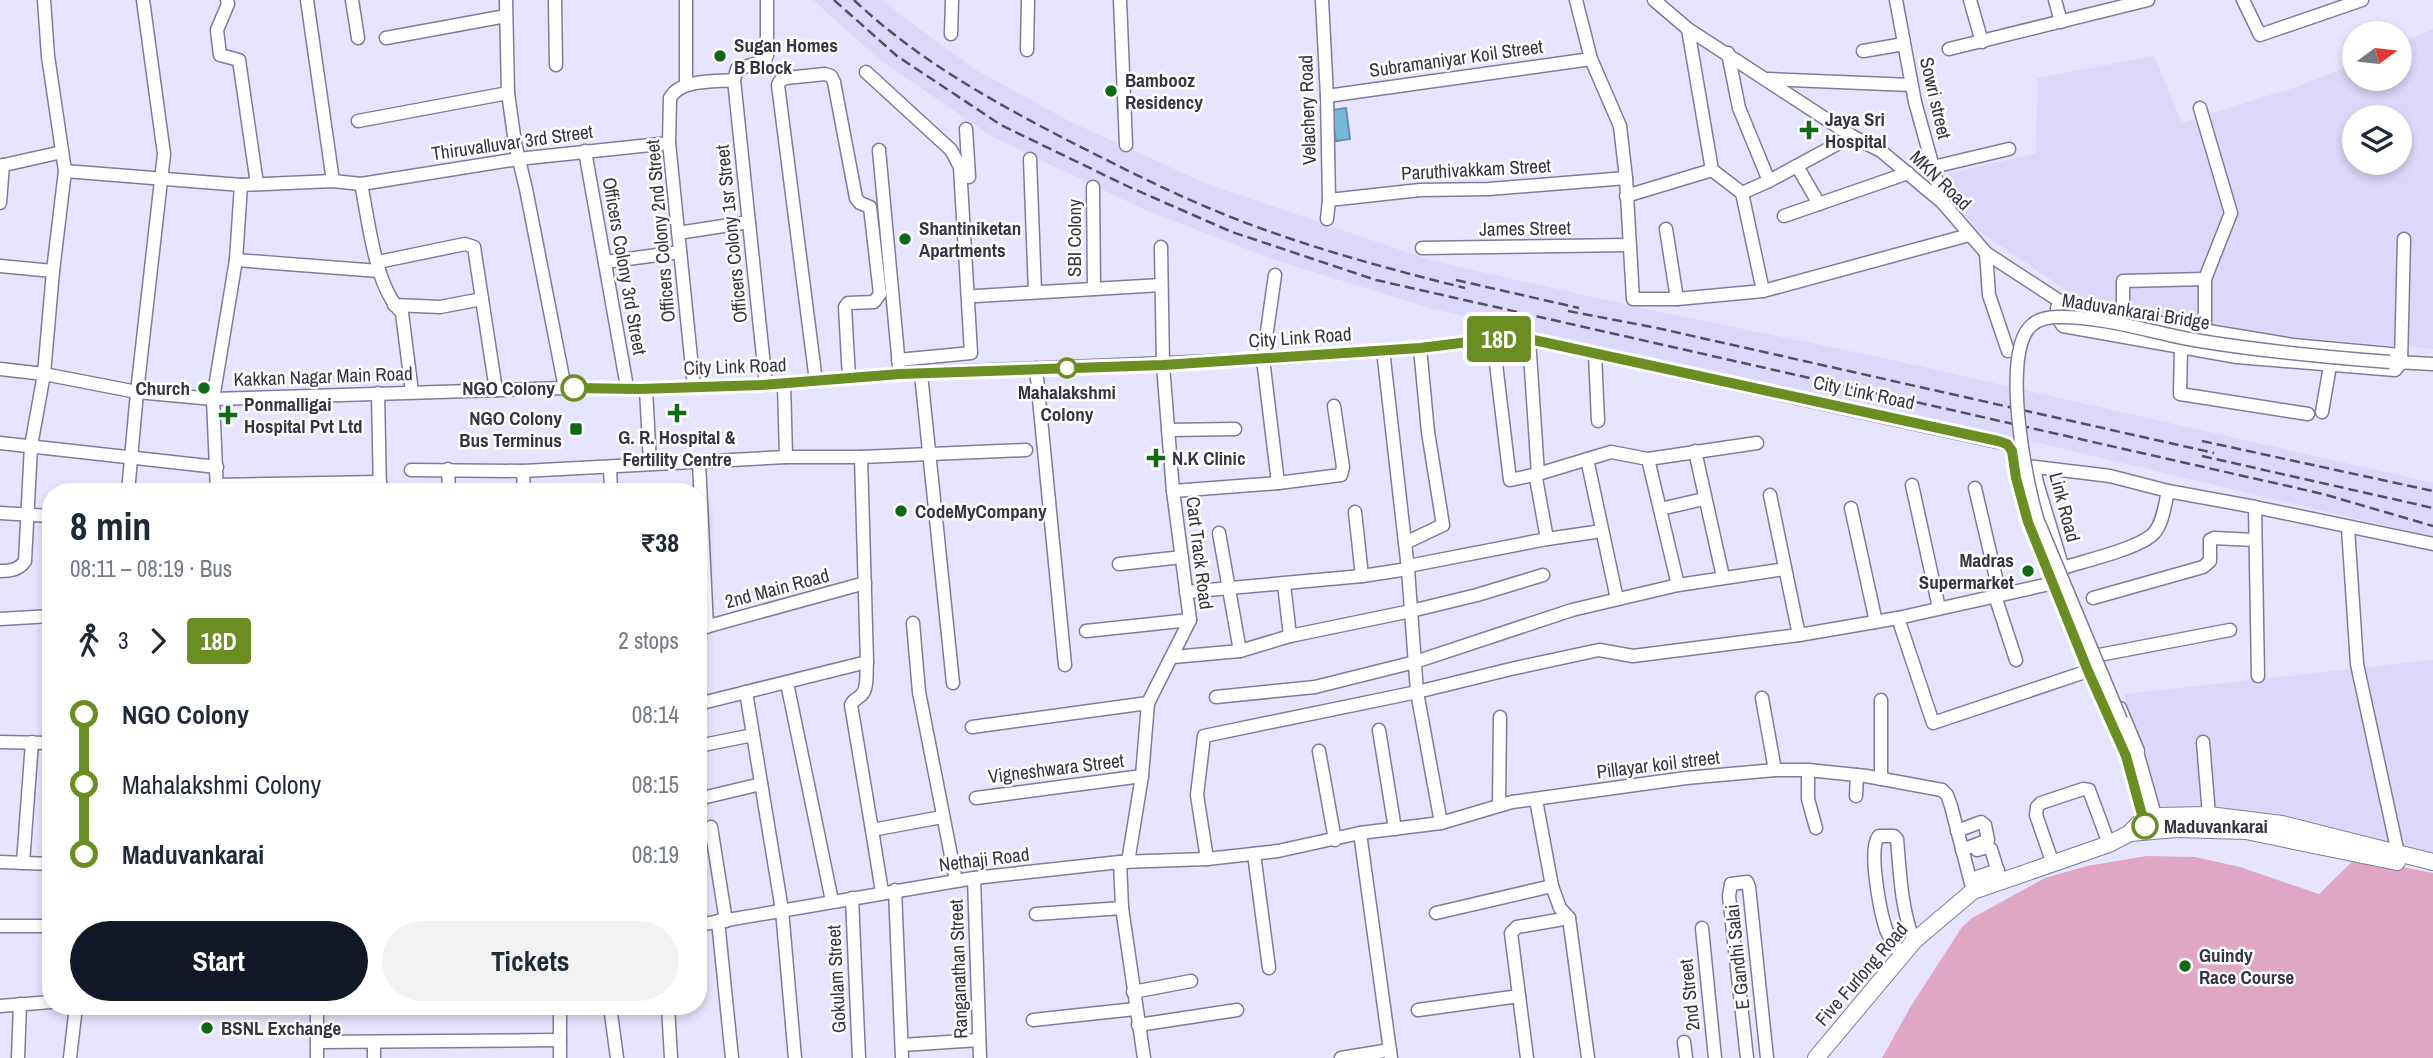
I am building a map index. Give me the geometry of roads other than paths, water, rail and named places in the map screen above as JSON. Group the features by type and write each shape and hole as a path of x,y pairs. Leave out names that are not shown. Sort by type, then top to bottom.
{"main road":[{"path":"2147,826 2209,815 2282,824 2399,857 2433,873"},
{"path":"2147,826 2269,834 2433,862"},
{"name":"Five Furlong Road","path":"1816,1058 1914,941 1977,886 2000,876 2053,864 2109,844 2147,826"}],"street":[{"path":"0,571 21,567 25,561 31,446 44,374 65,171 48,56 44,0"},
{"path":"129,483 164,154 143,0"},
{"path":"227,0 228,4 217,30 220,55 239,60 257,184"},
{"path":"307,0 333,181"},
{"path":"352,0 358,38"},
{"path":"506,0 508,93 518,159 565,387"},
{"path":"555,0 556,65"},
{"path":"686,0 686,85 734,80 737,69 765,61 767,0"},
{"path":"951,34 952,0"},
{"path":"1027,50 1028,0"},
{"path":"1120,0 1125,145"},
{"name":"Velachery Road","path":"1322,0 1327,96 1327,219"},
{"path":"1576,0 1591,59 1620,126 1633,299 1676,299 1762,291 1969,234"},
{"name":"MKN Road","path":"1654,0 1688,29 1852,136 1881,151 1943,203 1986,253 2057,300 2123,316 2433,371"},
{"name":"Sowri street","path":"1896,0 1911,85 1943,203"},
{"path":"1970,0 1982,42"},
{"path":"2055,0 2061,22"},
{"path":"2243,0 2260,35 2362,0"},
{"path":"1949,49 2143,1"},
{"path":"386,38 506,16"},
{"path":"1688,29 1712,170 1742,193 1762,291"},
{"path":"1863,51 1904,44"},
{"path":"1728,53 1739,108 1769,181"},
{"name":"Subramaniyar Koil Street","path":"1327,96 1591,59"},
{"path":"866,72 951,150 960,167 971,353 898,360"},
{"path":"816,381 778,85 779,81 786,78 825,74 831,76 834,82 856,198 870,207 880,293 874,302 848,303 845,307 849,378"},
{"path":"1766,78 1911,85"},
{"name":"Officers Colony 1sr Street","path":"734,80 766,385"},
{"name":"Officers Colony 2nd Street","path":"686,85 674,92 670,98 669,143 694,387"},
{"path":"358,121 508,93"},
{"path":"2200,108 2231,213 2205,279 2204,329"},
{"path":"966,128 979,371"},
{"path":"1742,193 1852,136"},
{"name":"Thiruvalluvar 3rd Street","path":"65,171 241,185 333,181 361,184 518,159 669,143"},
{"path":"1933,167 2009,149"},
{"path":"879,150 900,374"},
{"name":"Officers Colony 3rd Street","path":"585,151 626,387"},
{"path":"0,203 1,166 62,152"},
{"name":"SBI Colony","path":"1030,159 1035,292"},
{"path":"1797,166 1819,204"},
{"path":"1626,195 1712,170"},
{"path":"1784,216 1908,173"},
{"name":"Paruthivakkam Street","path":"1329,200 1420,190 1489,189 1626,178"},
{"path":"361,184 379,267 394,305 402,313 404,320 412,392"},
{"path":"217,483 213,399 236,260 241,185"},
{"name":"SBI Colony","path":"1093,187 1094,289"},
{"path":"678,233 749,222"},
{"path":"1666,229 1676,299"},
{"path":"2397,364 2404,239"},
{"path":"236,260 379,267 465,244 472,245 496,390"},
{"name":"James Street","path":"1422,248 1629,245"},
{"path":"1161,247 1163,365"},
{"path":"605,262 680,252"},
{"path":"1986,253 1989,295 2008,351"},
{"path":"0,265 53,271"},
{"path":"1275,275 1263,359 1278,483"},
{"path":"2123,316 2123,281 2205,279"},
{"name":"SBI Colony","path":"976,296 1161,285"},
{"path":"394,305 440,307 482,299"},
{"name":"MKN Road","path":"2057,300 2058,319 2066,328 2237,357 2330,366 2433,364"},
{"name":"Maduvankarai Bridge","path":"2132,753 2031,498 2024,464 2017,376 2023,336 2035,322 2056,317 2082,318 2193,340 2291,354 2397,364"},
{"path":"1493,339 1510,481 1611,452 1648,459 1757,443"},
{"name":"City Link Road","path":"565,387 766,385 900,374 1263,359 1420,348 1493,339 1529,339 1998,441 2007,444 2012,451 2014,462"},
{"path":"1529,339 1538,474 1536,478 1547,539"},
{"path":"2180,347 2179,394 2308,414"},
{"path":"1405,543 1443,525 1428,432 1420,348"},
{"path":"1383,350 1408,567 1417,692 1441,822"},
{"path":"1595,354 1598,421"},
{"name":"Cart Track Road","path":"1144,1058 1122,908 1124,862 1142,776 1148,703 1190,620 1173,491 1163,365"},
{"path":"2322,412 2330,366"},
{"path":"1036,368 1065,665"},
{"name":"Kakkan Nagar Main Road","path":"0,369 44,374 137,392 213,399 565,387"},
{"path":"921,374 953,683"},
{"path":"784,383 786,457"},
{"path":"646,388 650,463"},
{"path":"378,393 380,483"},
{"path":"1173,491 1341,475 1343,467 1334,406"},
{"path":"1168,430 1235,429"},
{"path":"0,443 217,467"},
{"path":"411,470 523,471 786,457 861,457 1026,450"},
{"path":"1695,451 1723,577"},
{"path":"861,457 867,662 865,689 850,705 881,892"},
{"path":"1587,459 1618,600"},
{"path":"1648,459 1678,585"},
{"path":"699,462 700,483"},
{"name":"Link Road","path":"2014,462 2034,468 2063,568 2099,655 2132,753 2088,671 2028,522 2014,462"},
{"path":"610,467 611,483"},
{"path":"2034,468 2110,476 2168,491 2433,544"},
{"path":"448,469 449,483"},
{"path":"523,471 524,483"},
{"path":"1912,485 1939,608"},
{"path":"1975,488 1997,596 2016,660"},
{"path":"2063,568 2142,542 2155,532 2168,491"},
{"path":"1770,495 1799,635"},
{"path":"1660,509 1704,499"},
{"path":"2255,507 2258,676"},
{"path":"1851,508 1876,622"},
{"path":"1355,512 1362,576"},
{"path":"0,513 42,515"},
{"path":"2348,528 2357,664 2399,857"},
{"path":"1186,592 1362,576 1547,539 1602,531"},
{"path":"1219,533 1240,652"},
{"path":"2093,598 2203,567 2210,561 2210,540 2214,538 2255,540"},
{"path":"1119,565 1182,557"},
{"path":"1216,697 1315,687 1415,662 1572,610 1678,585 1785,569"},
{"path":"1172,657 1240,652 1290,636 1411,611 1543,575"},
{"name":"2nd Main Road","path":"707,627 865,583"},
{"path":"1207,859 1197,795 1204,736 1417,692 1600,650 1633,656 1799,635 1898,618 2054,583"},
{"path":"1284,584 1290,636"},
{"path":"0,620 42,617"},
{"path":"1898,618 1933,723 2088,671"},
{"path":"1086,631 1190,620"},
{"path":"913,623 919,692 956,881"},
{"path":"2099,655 2230,631"},
{"path":"707,702 867,662"},
{"path":"787,683 832,901"},
{"path":"746,692 782,910 795,1058"},
{"path":"1762,698 1775,770"},
{"path":"1881,700 1881,779"},
{"path":"972,727 1148,703"},
{"path":"1499,805 1500,717"},
{"path":"1379,730 1395,829"},
{"path":"707,744 753,735"},
{"path":"2203,741 2209,815"},
{"path":"0,742 42,743"},
{"path":"23,863 32,742"},
{"path":"1319,751 1335,840"},
{"path":"2132,753 2147,826"},
{"name":"Pillayar koil street","path":"1278,851 1360,833 1441,822 1499,805 1686,778 1775,770 1808,770 1857,775 1942,790 1947,795 1977,886"},
{"path":"1808,770 1808,799 1816,828"},
{"path":"1856,796 1857,775"},
{"name":"Vigneshwara Street","path":"976,797 1142,776"},
{"path":"707,797 761,784"},
{"path":"2053,864 2036,815 2037,807 2041,803 2083,789 2089,790 2109,844"},
{"path":"1536,800 1552,886 1560,908 1569,918 1588,1058"},
{"path":"872,830 942,817"},
{"path":"1957,831 1981,822 1985,825 1988,840 1965,852"},
{"path":"711,827 722,921 732,1058"},
{"path":"1341,1058 1390,1054 1360,833"},
{"path":"1901,956 1888,935 1882,914 1874,854 1874,843 1879,836 1894,836 1897,839 1899,876 1914,941"},
{"path":"1965,852 1990,847 2000,876"},
{"name":"Nethaji Road","path":"707,924 974,878 1124,862 1207,859 1278,851"},
{"path":"1254,854 1269,968"},
{"path":"0,862 42,864"},
{"name":"Ranganathan Street","path":"974,878 980,1058"},
{"name":"E Gandhi Salai","path":"1746,1058 1728,896 1731,884 1747,882 1767,1058"},
{"path":"1436,913 1552,886"},
{"path":"895,890 902,1052 979,1040"},
{"name":"Gokulam Street","path":"852,898 859,1058"},
{"path":"1036,914 1122,908"},
{"path":"1527,1058 1511,933 1513,929 1569,918"},
{"path":"0,926 42,926"},
{"name":"2nd Street","path":"1702,928 1715,1058"},
{"path":"1133,992 1191,981"},
{"path":"1418,1010 1519,996"},
{"path":"0,1006 42,1003"},
{"path":"18,1058 19,1004"},
{"path":"1033,1020 1135,1009"},
{"path":"1138,1025 1237,1010"},
{"path":"70,1058 75,1015"},
{"path":"317,1015 317,1058"},
{"path":"560,1015 560,1058"},
{"path":"611,1015 617,1058"},
{"path":"669,1015 671,1058"},
{"path":"317,1042 560,1040"},
{"path":"374,1042 374,1058"},
{"path":"1684,1042 1686,1058"}],"railway":[{"path":"834,0 897,56 1001,125 1129,187 1232,232 1376,280 2323,494 2433,526"},
{"path":"854,0 903,41 956,78 1039,125 1153,183 1296,241 1465,288"},
{"path":"1456,280 1579,308"},
{"path":"1568,311 1657,328 2214,453"},
{"path":"2202,441 2433,491"},
{"path":"2202,456 2433,508"}],"place":[{"name":"Sugan Homes B Block","path":"720,56"},
{"name":"Bambooz Residency","path":"1111,91"},
{"name":"Jaya Sri Hospital","path":"1809,130"},
{"name":"Shantiniketan Apartments","path":"905,239"},
{"name":"Mahalakshmi Colony","path":"1067,368"},
{"name":"Church","path":"204,388"},
{"name":"NGO Colony","path":"574,388"},
{"name":"G. R. Hospital & Fertility Centre","path":"677,413"},
{"name":"Ponmalligai Hospital Pvt Ltd","path":"228,415"},
{"name":"NGO Colony Bus Terminus","path":"576,429"},
{"name":"N.K Clinic","path":"1156,458"},
{"name":"CodeMyCompany","path":"901,511"},
{"name":"Madras Supermarket","path":"2028,571"},
{"name":"Maduvankarai","path":"2145,826"},
{"name":"Guindy Race Course","path":"2185,966"},
{"name":"BSNL Exchange","path":"207,1028"}]}
